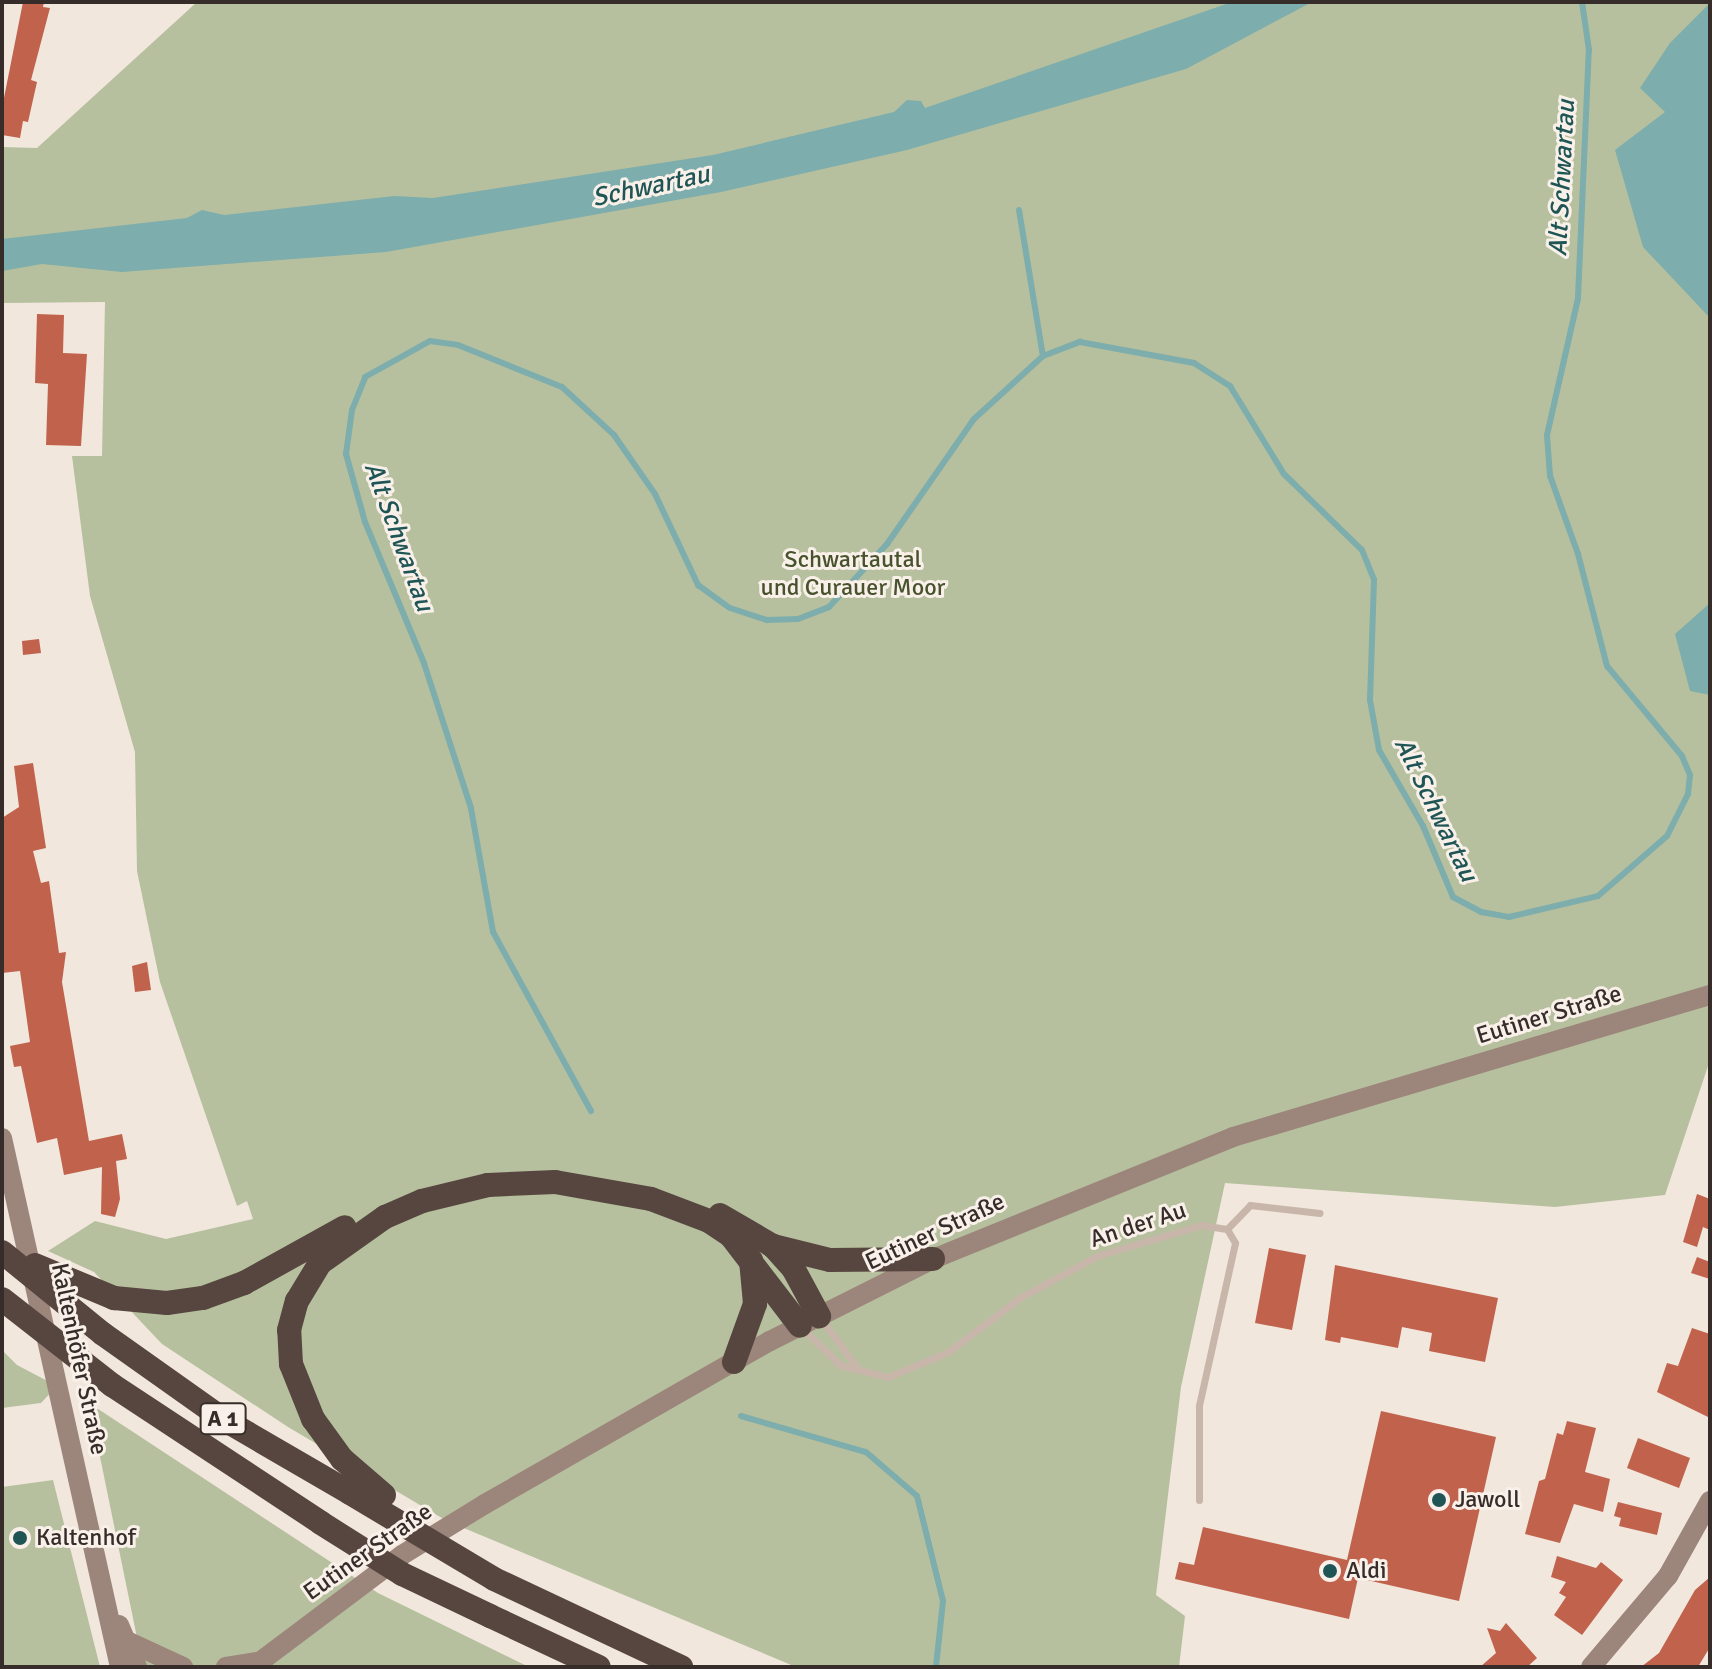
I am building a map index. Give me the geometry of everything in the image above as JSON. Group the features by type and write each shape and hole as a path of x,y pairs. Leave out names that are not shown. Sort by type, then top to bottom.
{"highway":[{"path":"2,1249 59,1279 114,1298 167,1303 203,1298 244,1283 391,1202 436,1185 494,1173 563,1171 651,1187 714,1212 773,1246 830,1260 933,1259"},
{"path":"497,1571 384,1495 342,1459 313,1419 291,1364 289,1330 297,1301 320,1263 343,1242 422,1201 488,1185 555,1182 651,1199 709,1221 749,1254 810,1321"},
{"path":"773,1246 793,1268 810,1321"},
{"name":"A 1","path":"2,1249 103,1334 223,1419 350,1493 497,1571 561,1610 681,1667"},
{"path":"734,1362 755,1304 749,1254"},
{"name":"A 1","path":"2,1299 112,1385 402,1574 599,1667"},
{"path":"523,1632 562,1667"}],"main road":[{"name":"Eutiner Straße","path":"256,1664 402,1555 734,1362 933,1259 1083,1194 1233,1137 1710,995"},
{"name":"Kaltenhöfer Straße","path":"2,1138 120,1667"},
{"path":"1591,1667 1668,1576 1710,1501"},
{"name":"Kaltenhöfer Straße","path":"103,1592 137,1667"},
{"path":"127,1641 183,1667"},
{"path":"226,1667 256,1664"}],"lane":[{"path":"1199,1500 1199,1406 1235,1243 1227,1229 1250,1205 1320,1213"},
{"name":"An der Au","path":"864,1374 888,1377 937,1358 1021,1297 1097,1256 1201,1225 1227,1229"},
{"path":"810,1321 864,1374"},
{"path":"810,1321 840,1365 864,1374"}],"green space":[{"name":"Schwartautal und Curauer Moor","path":"197,2 1710,2 1710,1060 1665,1195 1555,1207 1225,1183 1181,1387 1156,1595 1185,1616 1179,1667 796,1667 447,1521 288,1427 162,1344 94,1272 48,1251 95,1221 166,1239 253,1219 247,1201 237,1206 160,982 137,871 135,752 90,596 72,456 102,456 105,302 2,303 2,147 37,148"},
{"path":"2,1350 17,1365 57,1386 41,1403 2,1408"},
{"path":"89,1403 378,1593 529,1667 143,1667"},
{"path":"53,1480 100,1667 2,1667 2,1487"}],"water":[{"name":"Schwartau","path":"1232,2 1312,2 1186,69 907,150 721,192 386,252 122,272 42,264 2,271 2,239 187,218 202,210 224,215 394,196 433,198 713,155 894,112 907,100 921,101 925,108"},
{"path":"1710,3 1710,318 1643,247 1615,150 1665,112 1640,88 1670,43"},
{"path":"1710,603 1710,695 1690,691 1675,634"}],"building":[{"path":"23,2 44,2 43,7 50,8 31,80 37,82 28,122 23,121 20,138 2,135 2,108"},
{"path":"37,314 64,315 63,353 87,354 81,446 46,445 48,384 35,383"},
{"path":"39,639 41,653 23,655 22,641"},
{"path":"33,763 46,848 33,851 41,883 49,881 59,953 66,952 62,982 89,1141 122,1134 127,1159 116,1161 120,1199 115,1217 101,1214 102,1167 64,1175 57,1138 37,1143 21,1066 14,1067 10,1046 30,1042 20,971 2,973 2,818 19,807 14,766"},
{"path":"147,962 151,990 135,992 132,966"},
{"path":"1697,1194 1710,1199 1710,1230 1703,1227 1697,1247 1683,1242"},
{"path":"1269,1248 1306,1255 1292,1330 1255,1323"},
{"path":"1697,1257 1710,1262 1710,1279 1691,1273"},
{"path":"1335,1265 1498,1298 1485,1362 1429,1351 1432,1333 1402,1327 1398,1348 1341,1337 1340,1343 1325,1340"},
{"path":"1692,1328 1710,1334 1710,1418 1657,1392 1667,1363 1678,1366"},
{"path":"1381,1411 1496,1437 1459,1601 1358,1578 1349,1619 1175,1579 1179,1562 1194,1565 1203,1527 1347,1560"},
{"path":"1567,1421 1596,1428 1585,1472 1610,1479 1603,1512 1574,1504 1560,1543 1525,1534 1539,1481 1545,1479 1557,1433 1563,1435"},
{"path":"1638,1438 1690,1458 1679,1488 1627,1468"},
{"path":"1618,1502 1662,1513 1657,1535 1619,1526 1621,1518 1614,1516"},
{"path":"1557,1556 1596,1568 1601,1562 1623,1580 1582,1635 1554,1615 1566,1597 1559,1593 1566,1582 1551,1577"},
{"path":"1710,1577 1710,1647 1698,1667 1641,1667 1659,1653 1695,1590"},
{"path":"1506,1623 1537,1658 1527,1667 1480,1667 1496,1653 1487,1628 1500,1631"}],"waterway":[{"name":"Alt Schwartau","path":"591,1111 493,932 471,808 424,663 365,522 346,454 352,410 365,377 430,341 458,345 562,387 614,435 655,494 698,585 730,608 767,620 798,619 829,607 887,544 974,419 1043,356 1080,342 1194,363 1230,386 1284,474 1362,550 1374,580 1370,700 1379,750 1423,826 1453,897 1481,912 1509,917 1598,896 1667,836 1688,794 1690,775 1682,756 1607,666 1578,554 1550,476 1547,435 1578,298 1589,50 1582,2"},
{"path":"1019,210 1043,356"},
{"name":"Alt Schwartau","path":"741,1416 866,1452 917,1496 943,1601 936,1667"}],"place":[{"name":"Jawoll","path":"1439,1500"},
{"name":"Kaltenhof","path":"20,1538"},
{"name":"Aldi","path":"1330,1571"}]}
